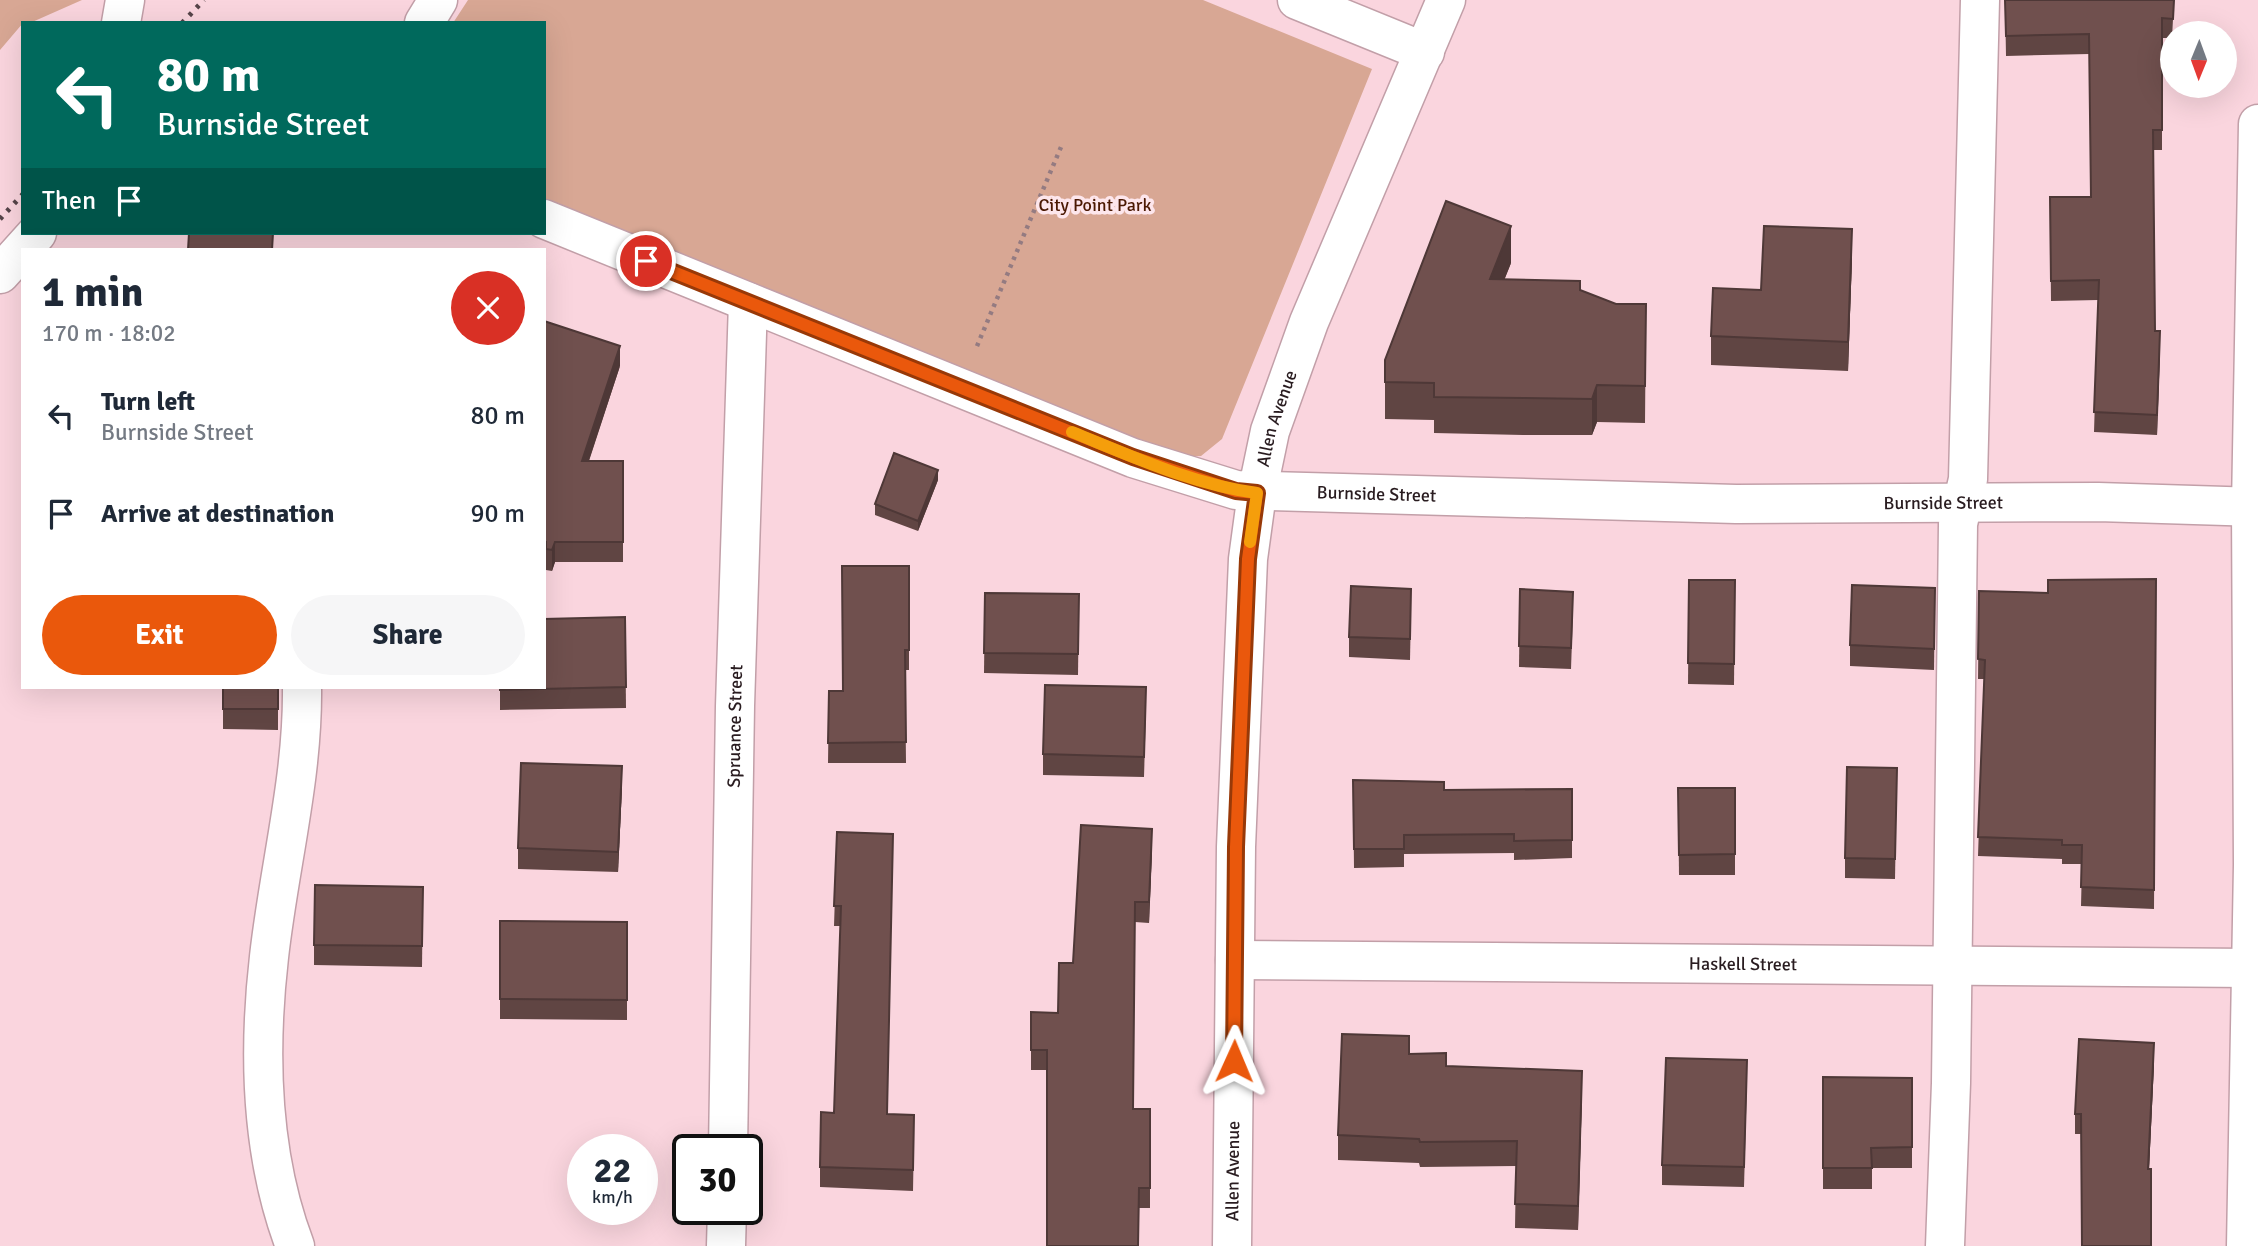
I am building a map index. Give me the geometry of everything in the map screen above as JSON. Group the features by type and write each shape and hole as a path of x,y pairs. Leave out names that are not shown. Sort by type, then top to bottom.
{"street":[{"path":"121,21 125,0"},
{"path":"425,21 438,0"},
{"path":"1297,0 1425,52"},
{"name":"Allen Avenue","path":"1231,1246 1236,847 1248,572 1257,493 1270,431 1309,322 1446,0"},
{"path":"1945,1246 1954,967 1958,524 1968,479 1980,0"},
{"path":"2246,1246 2258,124"},
{"name":"Burnside Street","path":"546,220 1133,457 1236,491 1736,504 2098,502 2255,507"},
{"path":"23,248 35,235"},
{"path":"0,274 21,251"},
{"name":"Spruance Street","path":"728,1134 735,706 748,302"},
{"path":"295,1246 270,1150 263,1093 262,1048 269,956 298,774 302,689"},
{"name":"Haskell Street","path":"1235,960 2251,968"},
{"path":"726,1246 727,1225"}],"path":[{"path":"960,387 1061,147"}],"green space":[{"path":"0,0 82,0 35,21 21,21 21,25 0,50"},
{"name":"City Point Park","path":"468,0 1203,0 1372,69 1222,439 1201,456 1175,457 546,204 546,21 454,21"}],"building":[{"path":"2005,0 2174,0 2173,19 2162,18 2160,21 2162,130 2153,130 2155,331 2160,331 2157,415 2094,412 2099,280 2051,281 2050,197 2091,197 2089,34 2006,36"},
{"path":"1446,201 1511,226 1490,279 1580,281 1580,290 1616,304 1646,304 1645,386 1597,385 1592,399 1434,397 1434,383 1385,382 1385,360"},
{"path":"1764,226 1852,229 1848,342 1711,336 1713,288 1761,290"},
{"path":"189,235 273,235 272,248 188,248"},
{"path":"546,322 620,346 582,461 623,461 623,542 555,542 552,550 546,549"},
{"path":"894,453 938,470 918,521 875,504"},
{"path":"842,566 909,566 909,650 905,650 906,742 828,743 829,691 843,691"},
{"path":"2156,579 2154,890 2081,887 2082,845 2062,845 2062,840 1978,837 1985,660 1978,659 1979,591 2048,593 2048,580"},
{"path":"1689,580 1735,580 1734,664 1688,663"},
{"path":"1852,585 1935,588 1934,649 1850,645"},
{"path":"1351,586 1411,589 1410,639 1349,637"},
{"path":"1520,589 1573,592 1571,648 1519,646"},
{"path":"985,593 1079,594 1078,654 984,653"},
{"path":"625,617 626,687 546,689 546,619"},
{"path":"1045,685 1146,687 1144,757 1043,754"},
{"path":"223,689 278,689 278,709 223,709"},
{"path":"521,763 622,766 618,852 518,848"},
{"path":"1847,767 1897,768 1895,859 1845,858"},
{"path":"1353,780 1444,782 1444,790 1572,789 1572,840 1514,841 1514,834 1404,835 1404,849 1354,849"},
{"path":"1678,788 1735,788 1735,854 1679,855"},
{"path":"1081,825 1152,829 1149,902 1135,902 1133,1109 1150,1109 1150,1188 1139,1188 1138,1246 1047,1246 1047,1050 1031,1050 1031,1012 1058,1013 1059,963 1073,963"},
{"path":"837,832 893,834 887,1114 914,1115 913,1170 820,1167 821,1112 834,1113 841,906 834,906"},
{"path":"315,885 423,887 422,946 314,945"},
{"path":"500,921 627,922 627,1000 500,999"},
{"path":"1342,1034 1409,1036 1409,1054 1446,1053 1446,1066 1582,1071 1578,1206 1515,1204 1517,1141 1420,1142 1419,1139 1338,1135"},
{"path":"2079,1039 2154,1043 2148,1169 2151,1169 2151,1246 2082,1246 2081,1114 2075,1114"},
{"path":"1666,1058 1747,1060 1744,1167 1662,1165"},
{"path":"1823,1077 1912,1078 1912,1147 1871,1148 1872,1168 1823,1168"}],"railway":[{"path":"184,21 204,0"},
{"path":"0,219 21,196"}],"slow traffic":[{"path":"1072,432 1133,457 1236,491 1257,493 1250,542"}],"route":[{"path":"646,261 1133,457 1236,491 1257,493 1248,559 1236,847 1234,1061"}]}
